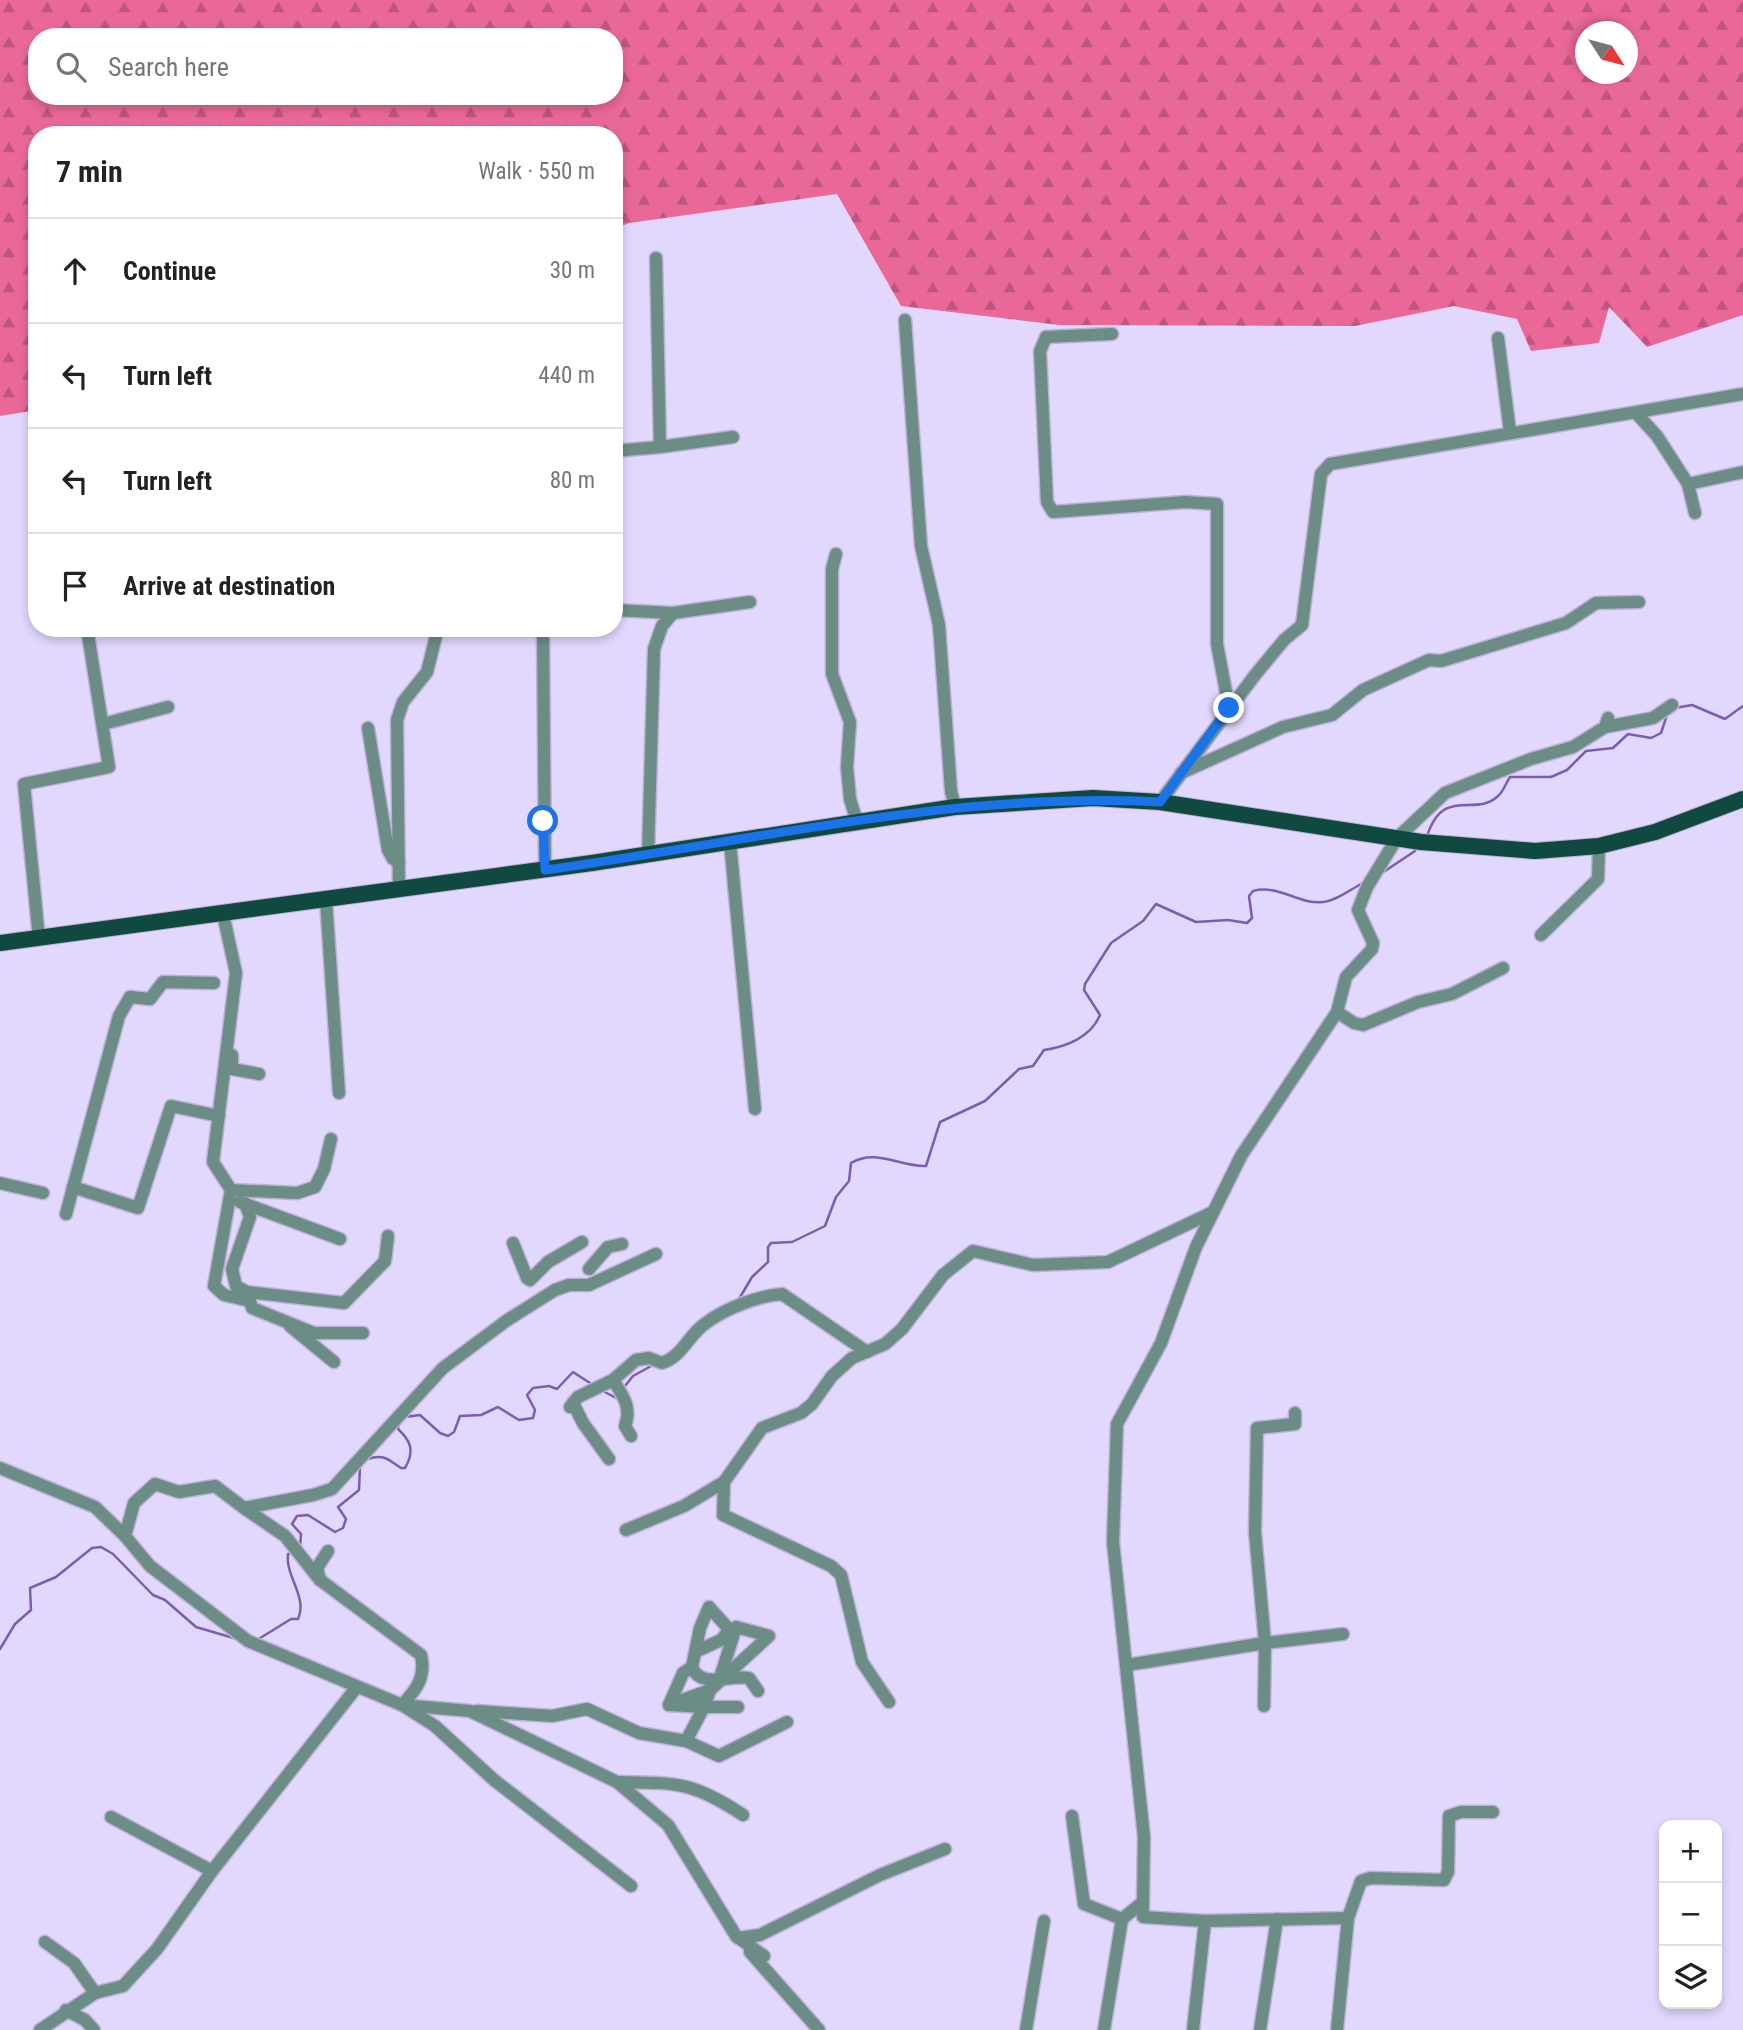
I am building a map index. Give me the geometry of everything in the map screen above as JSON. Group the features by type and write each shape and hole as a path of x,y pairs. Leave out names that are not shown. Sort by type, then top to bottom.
{"main road":[{"path":"0,943 545,870 956,807 1093,799 1160,802 1397,838 1535,851 1600,846 1655,832 1743,799"}],"street":[{"path":"656,258 660,447"},
{"path":"905,320 921,546 939,625 951,791 956,807"},
{"path":"1112,334 1045,337 1040,351 1047,502 1053,512 1185,502 1217,504 1217,644 1229,708"},
{"path":"1498,338 1510,432"},
{"path":"1160,802 1229,708 1284,640 1302,625 1321,474 1330,464 1368,455 1636,414 1743,394"},
{"path":"1636,414 1657,436 1688,484 1695,513"},
{"path":"623,450 733,437"},
{"path":"1688,484 1743,472"},
{"path":"836,554 832,569 832,674 850,722 847,767 850,799 857,822"},
{"path":"1181,773 1283,727 1332,715 1363,691 1429,660 1441,661 1566,623 1596,603 1639,602"},
{"path":"623,610 673,613 750,603"},
{"path":"648,855 654,649 662,626 673,613"},
{"path":"39,939 24,785 109,767 89,637"},
{"path":"399,890 397,720 403,702 427,672 436,637"},
{"path":"543,637 545,870"},
{"path":"1348,1918 1205,1921 1143,1917 1144,1837 1113,1542 1117,1424 1161,1343 1211,1213 1241,1156 1337,1012 1346,978 1372,949 1373,943 1358,910 1367,887 1397,838 1445,793 1531,759 1573,747 1607,723 1653,718 1672,705"},
{"path":"103,724 168,707"},
{"path":"368,728 388,850 393,859 399,862"},
{"path":"730,842 755,1110"},
{"path":"1541,935 1598,879 1600,846"},
{"path":"326,900 339,1093"},
{"path":"223,914 236,972 213,1161 231,1194 245,1203 340,1239"},
{"path":"1337,1012 1354,1023 1363,1025 1418,1002 1452,994 1503,968"},
{"path":"66,1214 119,1016 130,997 150,999 163,982 214,983"},
{"path":"235,985 242,990 231,1066 232,1069 259,1074"},
{"path":"74,1187 138,1208 170,1106 219,1116"},
{"path":"231,1194 297,1193 315,1187 324,1169 331,1139"},
{"path":"0,1183 43,1193"},
{"path":"231,1194 214,1286 224,1296 251,1303 252,1307 314,1333 363,1334"},
{"path":"245,1203 250,1217 232,1269 236,1286 247,1292 344,1303 385,1261 388,1236"},
{"path":"626,1530 684,1506 724,1482 762,1428 801,1413 813,1404 832,1376 852,1358 885,1345 902,1329 943,1275 973,1251 1033,1265 1108,1262 1211,1213"},
{"path":"513,1243 530,1280 548,1262 582,1242"},
{"path":"589,1269 608,1247 622,1244"},
{"path":"244,1508 332,1489 443,1368 506,1321 555,1290 569,1285 589,1285 656,1254"},
{"path":"609,1459 572,1405 578,1397 613,1380 642,1357 662,1363 671,1360 706,1323 766,1295 782,1294 867,1352"},
{"path":"280,1317 334,1363"},
{"path":"613,1380 627,1402 629,1416 625,1426 631,1436"},
{"path":"1264,1706 1265,1643 1255,1532 1257,1428 1295,1424 1295,1413"},
{"path":"0,1468 95,1507 125,1536 150,1566 248,1642 402,1705 435,1726 494,1780 631,1886"},
{"path":"724,1482 723,1515 831,1566 841,1575 862,1662 890,1702"},
{"path":"125,1536 134,1503 155,1484 179,1492 215,1486 285,1536 320,1580 421,1655 423,1669 418,1688 402,1705"},
{"path":"320,1580 317,1568 328,1551"},
{"path":"686,1741 715,1685 736,1627 769,1636 715,1685"},
{"path":"1127,1665 1265,1643 1343,1634"},
{"path":"669,1705 683,1673 692,1667 696,1651"},
{"path":"692,1667 701,1678 715,1685"},
{"path":"669,1705 729,1677 749,1678 758,1691"},
{"path":"40,2030 94,1993 123,1986 157,1949 212,1871 356,1688"},
{"path":"402,1705 552,1716 587,1709 639,1734 686,1741 719,1756 787,1722"},
{"path":"669,1705 738,1707"},
{"path":"470,1711 617,1783 668,1825 736,1936 819,2030"},
{"path":"617,1783 682,1783 718,1798 743,1815"},
{"path":"1337,2030 1348,1918 1361,1881 1371,1878 1444,1880 1448,1872 1449,1816 1461,1812 1493,1812"},
{"path":"1072,1816 1084,1904 1122,1919"},
{"path":"111,1817 212,1871"},
{"path":"736,1936 760,1935 880,1874 945,1849"},
{"path":"1104,2030 1122,1919 1143,1902"},
{"path":"1260,2030 1277,1919"},
{"path":"1026,2030 1044,1921"},
{"path":"1193,2030 1205,1921"},
{"path":"736,1936 764,1956"},
{"path":"45,1942 74,1963 94,1993"},
{"path":"66,2010 85,2020 94,2030"}],"green space":[{"path":"0,0 1743,0 1743,315 1647,347 1609,307 1599,343 1531,351 1517,319 1454,306 1355,326 1059,325 901,306 837,194 623,225 623,126 28,126 28,411 0,416"}],"waterway":[{"path":"1675,708 1692,705 1725,719 1743,706"},
{"path":"1427,836 1442,811 1460,805 1489,802 1500,794 1510,777 1551,777 1567,770 1586,751 1613,748 1628,734 1651,738 1661,733 1667,715"},
{"path":"1382,873 1415,851"},
{"path":"739,1299 752,1277 768,1262 768,1247 771,1243 792,1242 825,1226 836,1197 849,1181 851,1163 870,1157 926,1166 940,1122 985,1101 1019,1069 1033,1066 1044,1050 1077,1040 1091,1029 1100,1015 1084,990 1085,984 1111,943 1143,921 1156,904 1196,922 1228,920 1247,923 1252,918 1249,896 1253,891 1272,890 1306,901 1323,902 1363,883"},
{"path":"625,1386 633,1376 653,1365"},
{"path":"405,1417 420,1415 440,1433 448,1436 454,1432 460,1416 481,1415 498,1407 519,1420 533,1418 535,1410 527,1395 533,1388 549,1386 557,1389 573,1372 593,1385"},
{"path":"603,1391 618,1399"},
{"path":"367,1459 382,1457 405,1468 411,1451 406,1438 398,1429 399,1422"},
{"path":"300,1547 301,1534 292,1524 297,1516 308,1515 335,1532 343,1528 346,1519 338,1507 359,1490 360,1466"},
{"path":"0,1649 15,1624 31,1610 30,1588 56,1577 92,1548 101,1547 113,1554 153,1595 165,1600 196,1627 237,1639"},
{"path":"257,1640 291,1619 298,1619 300,1603 288,1562 288,1554 292,1553"}],"route":[{"path":"543,821 545,870 956,807 1093,799 1160,802 1229,708"}]}
